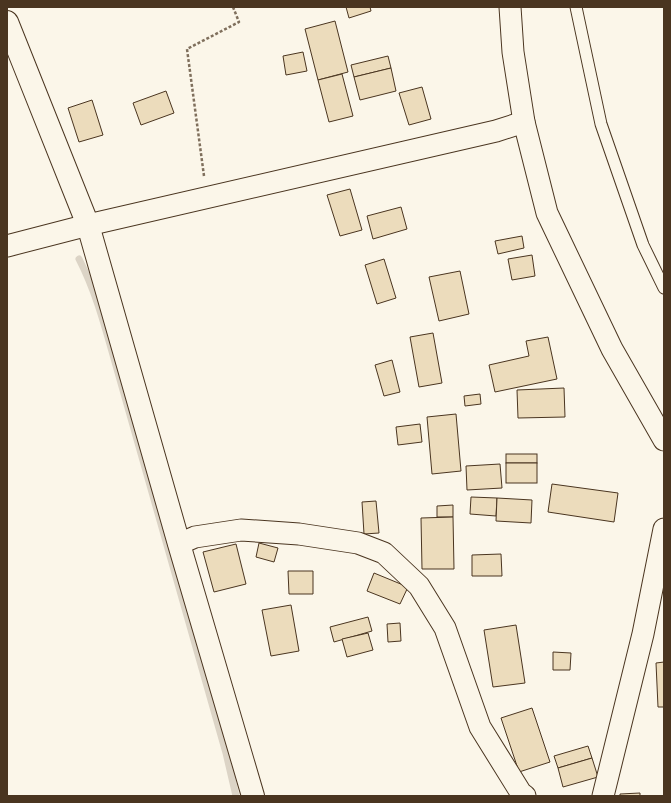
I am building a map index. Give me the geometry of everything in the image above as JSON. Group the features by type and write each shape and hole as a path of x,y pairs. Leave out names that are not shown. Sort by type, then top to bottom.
{"street":[{"path":"510,7 513,52 524,122 547,213 612,349 664,440"},
{"path":"7,22 88,225 253,796"},
{"path":"7,246 88,225 496,131 524,122"},
{"path":"603,796 643,634 664,529"},
{"path":"179,544 195,537 241,530 299,534 358,543 384,553 419,586 445,628 480,727 521,793 525,796"}],"lane":[{"path":"576,7 601,124 643,245 664,288"}],"path":[{"path":"207,198 186,49 239,22 233,7"}],"building":[{"path":"346,7 370,7 371,11 349,18"},
{"path":"335,21 348,72 318,80 305,29"},
{"path":"303,52 307,71 286,75 283,56"},
{"path":"388,56 391,68 354,77 351,65"},
{"path":"391,68 396,91 360,100 354,77"},
{"path":"342,74 353,116 329,122 318,80"},
{"path":"422,87 431,119 409,125 399,93"},
{"path":"166,91 174,113 141,125 133,103"},
{"path":"92,100 103,135 79,142 68,108"},
{"path":"350,189 362,230 340,236 327,195"},
{"path":"401,207 407,229 373,239 367,216"},
{"path":"522,236 524,248 498,254 495,241"},
{"path":"532,255 535,276 512,280 508,259"},
{"path":"384,259 396,298 377,304 365,265"},
{"path":"460,271 469,314 439,321 429,277"},
{"path":"433,333 442,383 419,387 410,337"},
{"path":"548,337 557,379 495,392 489,365 529,356 526,341"},
{"path":"392,360 400,392 384,396 375,365"},
{"path":"564,388 565,417 518,418 517,390"},
{"path":"480,394 481,404 465,406 464,396"},
{"path":"456,414 461,471 432,474 427,417"},
{"path":"420,424 422,442 398,445 396,427"},
{"path":"506,454 537,454 537,463 506,463"},
{"path":"506,463 537,463 537,483 506,483"},
{"path":"500,464 502,488 467,490 466,466"},
{"path":"552,484 618,493 614,522 548,512"},
{"path":"471,497 497,498 496,516 470,514"},
{"path":"497,498 532,500 531,523 496,521"},
{"path":"376,501 379,533 364,534 362,502"},
{"path":"453,505 453,517 437,517 437,506"},
{"path":"453,517 454,569 422,569 421,518"},
{"path":"259,543 278,548 274,562 256,557"},
{"path":"236,544 246,584 214,592 203,552"},
{"path":"501,554 502,576 472,576 472,555"},
{"path":"288,571 313,571 313,594 289,594"},
{"path":"374,573 408,587 400,604 367,591"},
{"path":"291,605 299,651 271,656 262,610"},
{"path":"368,617 372,631 334,642 330,627"},
{"path":"400,623 401,641 388,642 387,624"},
{"path":"516,625 525,683 493,687 484,630"},
{"path":"368,633 373,650 347,657 342,639"},
{"path":"553,652 571,653 570,670 553,670"},
{"path":"664,662 664,707 658,707 656,663"},
{"path":"532,708 550,762 519,772 501,718"},
{"path":"588,746 592,758 558,768 554,756"},
{"path":"592,758 598,777 563,787 558,768"},
{"path":"640,793 640,796 620,796 620,794"}],"waterway":[{"path":"79,259 100,310 108,336 226,753 236,796"}]}
